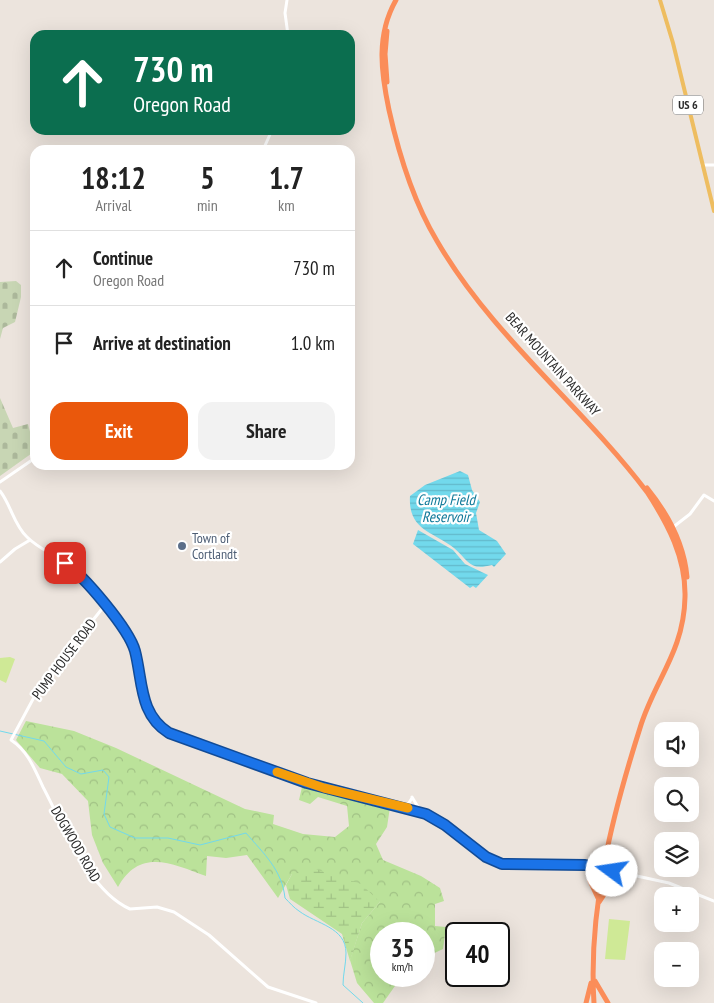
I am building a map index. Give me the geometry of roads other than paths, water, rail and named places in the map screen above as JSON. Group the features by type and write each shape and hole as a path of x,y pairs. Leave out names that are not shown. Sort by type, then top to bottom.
{"highway":[{"name":"BEAR MOUNTAIN PARKWAY","path":"396,0 389,14 383,36 383,77 391,119 402,160 429,227 451,264 473,294 638,481 671,528"},
{"name":"BEAR MOUNTAIN PARKWAY","path":"400,0 393,13 386,36 385,54 388,88 406,162 433,228 475,291 647,487 671,528 683,571 685,593 684,616 674,652 643,720 618,798 598,902 593,978 594,1000"},
{"path":"591,866 590,878 598,894 598,902"},
{"path":"598,902 608,888 612,871"},
{"path":"593,887 598,888 602,880"},
{"path":"601,889 608,888"},
{"path":"593,978 608,1003"},
{"path":"586,1003 593,978"},
{"path":"594,1000 598,996 604,997"}],"main road":[{"name":"US 6","path":"660,0 673,43 714,211"}],"street":[{"path":"287,0 285,13 287,30"},
{"path":"702,165 714,165"},
{"path":"0,482 30,461"},
{"path":"0,491 21,531 30,540 73,569 105,605 131,641 135,650 144,702 151,717 162,729 176,737 307,783 421,813 445,825 486,857 502,864 591,866 669,883 714,901"},
{"path":"671,528 690,514 704,495 714,501"},
{"path":"0,562 30,540"},
{"name":"PUMP HOUSE ROAD","path":"12,738 39,688 105,605"},
{"name":"DOGWOOD ROAD","path":"12,738 28,758 78,852 108,894 130,910 157,907 174,912 210,935 268,988 316,1003"},
{"path":"403,807 407,806 412,797 421,813"}],"water":[{"name":"Camp Field Reservoir","path":"460,471 468,475 472,490 480,502 476,513 479,530 497,541 506,554 494,567 492,565 478,567 470,564 454,548 417,523 413,516 410,507 410,496 425,485"},
{"name":"Camp Field Reservoir","path":"418,530 453,550 465,564 488,575 476,588 473,586 470,588 413,544"}],"waterway":[{"path":"0,731 44,741 66,767 81,774 103,770 109,777 104,814 110,827 135,838 168,838 200,845 246,833 276,871 285,898 297,910 329,927 341,937 345,944 346,953 343,985 363,1003"}],"place":[{"name":"Town of Cortlandt","path":"182,546"}]}
